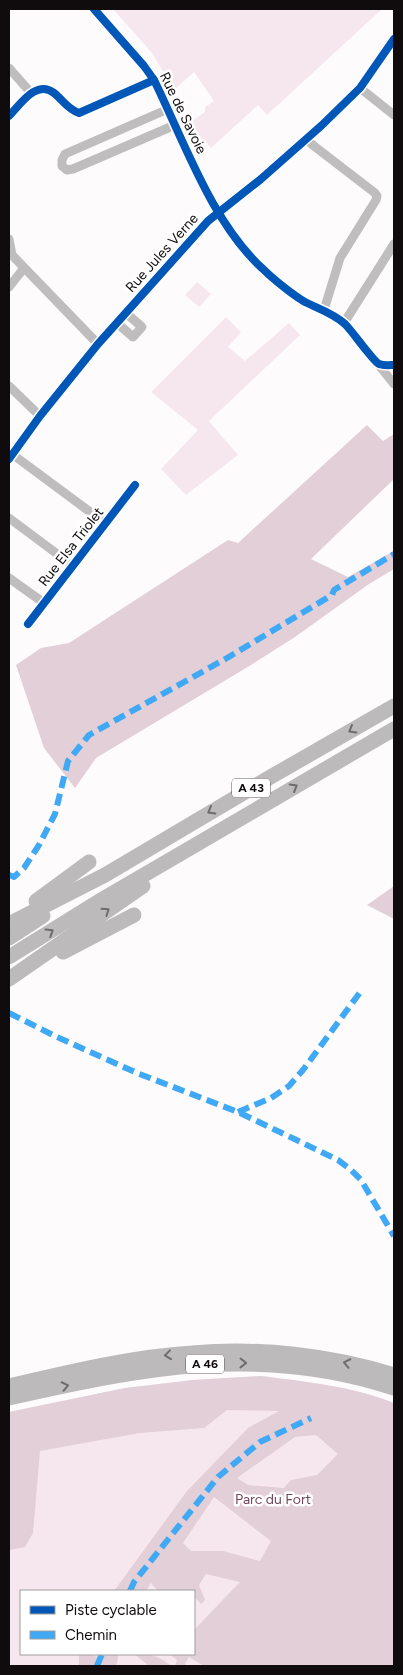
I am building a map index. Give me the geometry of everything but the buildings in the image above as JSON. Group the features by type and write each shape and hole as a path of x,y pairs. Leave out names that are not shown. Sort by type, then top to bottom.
{"highway":[{"name":"A 43","path":"9,938 105,875 394,706"},
{"name":"A 43","path":"9,957 96,903 394,729"},
{"path":"9,980 237,821"},
{"path":"9,923 89,862"},
{"path":"9,923 105,875"},
{"path":"9,980 134,915"},
{"name":"A 46","path":"9,1385 129,1361 192,1352 226,1351 301,1355 361,1366 394,1375"},
{"name":"A 46","path":"9,1398 128,1373 226,1363 268,1364 318,1370 360,1378 394,1388"}],"street":[{"name":"Rue de Savoie","path":"94,9 154,80 204,186 218,212 244,249 263,269 304,301 324,310 344,323 394,384"},
{"name":"Rue Jules Verne","path":"10,456 98,344 210,218 262,179 360,88 394,39"},
{"path":"9,68 31,93"},
{"path":"9,116 31,93 40,89 54,93 72,111 79,113 154,80"},
{"path":"360,88 394,115"},
{"path":"168,108 65,154 62,166 67,170 73,169 175,125"},
{"path":"306,139 377,196 340,258 324,310"},
{"path":"9,238 12,255 98,344"},
{"path":"344,323 394,244"},
{"path":"9,287 24,268"},
{"path":"117,323 133,337 138,332 142,326 126,313"},
{"path":"378,364 394,365"},
{"path":"9,386 40,416"},
{"path":"10,456 105,524"},
{"name":"Rue Elsa Triolet","path":"28,624 135,486"},
{"path":"9,518 72,566"},
{"path":"9,578 44,603"}],"green space":[{"path":"113,9 382,9 267,115 258,105 211,148 207,143 194,150 184,126 205,112 205,107 214,101 194,72 174,90 152,53"},
{"path":"197,282 211,294 199,307 185,295"},
{"path":"226,317 241,332 228,347 245,361 289,323 300,335 209,421 238,455 186,495 161,469 198,430 151,392"},
{"path":"367,425 383,441 394,434 394,479 311,559 348,577 394,551 394,569 251,665 96,758 75,788 44,748 16,665 41,648 69,643 228,540 238,543"},
{"path":"394,886 394,919 367,905"},
{"name":"Parc du Fort","path":"261,1376 362,1392 394,1403 394,1666 9,1666 9,1412 125,1388 193,1380"},
{"name":"Parc du Fort","path":"261,1376 362,1392 394,1403 394,1666 204,1666 189,1657 184,1666 175,1666 177,1660 170,1655 195,1655 195,1629 240,1582 206,1574 199,1585 205,1600 201,1604 195,1597 195,1590 157,1590 151,1583 147,1590 115,1590 187,1491 248,1428 279,1411 227,1410 204,1428 140,1433 40,1451 33,1533 25,1547 9,1550 9,1412 125,1388 193,1380","holes":["316,1435 338,1454 317,1475 291,1480 284,1488 248,1485 237,1478 295,1437","214,1497 271,1541 260,1561 223,1551 191,1551 183,1543"]},
{"path":"79,1655 97,1657 98,1655 119,1655 116,1666 79,1666"},
{"path":"135,1655 154,1656 171,1666 145,1666 148,1665"}],"marked path":[{"path":"9,875 14,877 24,868 39,845 55,814 68,761 89,735 227,658 332,595 334,590 394,554"},
{"path":"238,1112 271,1098 289,1086 361,991"},
{"path":"9,1013 137,1073 238,1112 338,1160 361,1180 394,1236"},
{"path":"130,1590 134,1582 218,1477 260,1442 311,1418"},
{"path":"97,1666 102,1655"}],"cycle path":[{"path":"94,9 154,80 214,205 245,250 267,273 289,291 345,324 379,364 394,365"},
{"path":"9,459 40,416 98,344 208,221 261,179 321,126 360,88 394,39"},
{"path":"9,116 23,100 41,89 54,93 68,107 79,113 154,80"},
{"path":"28,624 135,485"}]}
